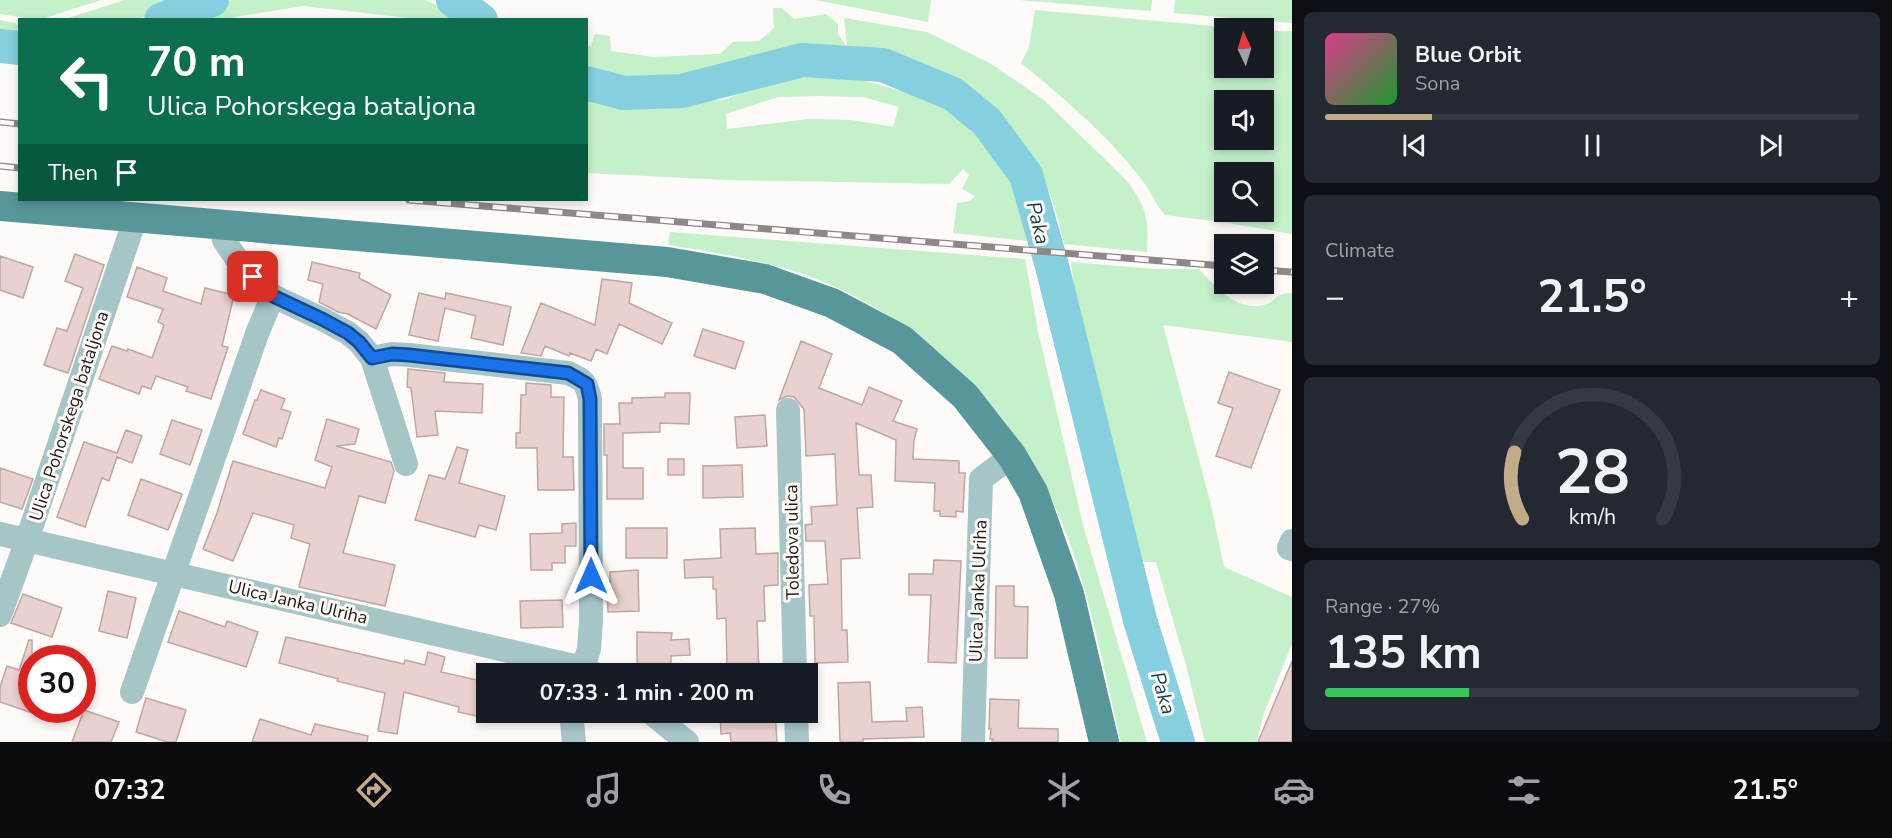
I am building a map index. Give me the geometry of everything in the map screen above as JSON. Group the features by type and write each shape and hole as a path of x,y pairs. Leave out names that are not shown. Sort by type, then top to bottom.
{"main road":[{"path":"0,206 667,262 765,279 832,303 902,340 965,396 1012,456 1034,492 1069,594 1104,742"}],"street":[{"name":"Ulica Pohorskega bataljona","path":"0,615 136,216"},
{"path":"220,223 224,240 238,261 273,296 348,333 372,358 406,464"},
{"path":"132,692 258,331 273,296"},
{"path":"372,358 392,354 409,355 568,373 587,384 590,399 591,621 587,663"},
{"name":"Toledova ulica","path":"788,410 795,663"},
{"name":"Ulica Janka Ulriha","path":"973,742 981,479 1012,456"},
{"name":"Ulica Janka Ulriha","path":"0,534 548,663"},
{"path":"1292,541 1289,548 1292,549"},
{"path":"572,723 574,742"},
{"path":"664,723 687,742"},
{"path":"796,723 797,742"}],"green space":[{"path":"0,0 101,0 45,18 24,18 0,14"},
{"path":"125,0 178,0 179,2 139,18 68,18"},
{"path":"232,0 425,0 464,18 408,18 303,6 235,18 186,18"},
{"path":"816,0 931,0 928,22"},
{"path":"1019,0 1152,0 1151,11"},
{"path":"1175,0 1292,0 1292,23 1274,21 1274,18 1233,18 1174,13"},
{"path":"773,8 782,8 794,19 826,14 838,24 838,34 846,46 810,47 774,52 745,60 704,77 660,85 615,82 588,74 588,46 591,46 595,34 610,36 611,51 653,57 720,54 733,42 759,41 774,28"},
{"path":"1035,10 1214,26 1214,78 1274,78 1274,31 1292,31 1292,234 1222,222 1274,222 1274,162 1214,162 1214,221 1165,215 1132,167 1102,135 1071,105 1021,63 1029,47"},
{"path":"844,18 927,32 991,64 1044,100 1127,181 1134,191 1145,214 1147,252 1064,244 1044,179 1029,155 1004,126 960,87 929,68 910,60 889,56 848,53"},
{"path":"0,20 18,24 18,40 0,39"},
{"path":"831,72 897,90 929,95 951,108 974,128 998,156 1024,206 1036,242 953,233 957,203 970,201 975,196 962,189 969,175 963,169 949,184 728,180 588,173 588,97 612,104 681,105 727,99 757,86","holes":["778,97 863,97 899,107 893,127 852,120 809,119 727,129 726,114"]},
{"path":"670,232 1025,259 1038,331 1083,525 1147,742 1121,742 1092,616 1062,524 1028,455 1003,419 974,385 942,355 907,328 869,304 829,284 788,269 728,255 668,245"},
{"path":"1071,262 1153,269 1199,269 1214,285 1214,294 1224,294 1247,305 1267,304 1279,296 1292,293 1292,342 1163,325 1210,501 1224,567 1292,597 1292,644 1263,716 1257,742 1205,742 1186,665 1156,562 1136,562 1078,318"}],"building":[{"path":"75,254 104,265 68,373 44,365 57,328 67,331 83,288 65,281"},
{"path":"0,256 33,267 23,298 0,290"},
{"path":"312,262 360,273 359,278 391,295 376,329 319,302 323,284 308,280"},
{"path":"137,267 167,278 163,291 201,304 205,288 234,295 222,346 228,347 211,399 186,391 188,387 156,376 151,389 142,386 139,394 99,379 112,346 152,358 164,325 158,322 163,309 127,297"},
{"path":"602,279 632,283 629,303 672,323 662,344 619,324 607,354 596,349 591,361 570,353 569,356 545,346 541,356 521,353 541,303 595,325"},
{"path":"419,293 445,299 446,293 511,307 503,345 471,338 476,316 445,308 438,341 409,335"},
{"path":"703,329 744,342 735,369 694,356"},
{"path":"801,341 832,354 819,388 862,405 869,387 902,401 893,421 917,429 913,459 959,461 959,473 965,473 963,512 956,511 956,517 940,516 940,511 934,511 935,483 895,481 896,440 856,423 859,475 871,475 873,507 857,508 860,558 841,559 842,630 847,630 848,662 815,663 814,616 810,616 809,585 828,584 825,541 806,541 805,525 812,524 811,507 837,505 835,454 806,456 804,409 794,397 787,396 779,400"},
{"path":"408,369 445,373 444,382 483,384 482,413 435,411 438,435 417,437 411,388 407,387"},
{"path":"1229,372 1280,390 1251,468 1216,456 1233,408 1218,403"},
{"path":"526,383 551,385 551,397 564,397 563,457 573,457 574,490 538,490 537,448 516,448 516,433 520,433 521,395 526,395"},
{"path":"261,390 285,399 281,409 291,412 282,439 279,438 276,447 243,434"},
{"path":"665,393 690,393 689,424 660,423 660,432 623,433 623,468 643,468 643,499 607,499 604,424 620,424 619,403 632,403 632,398 665,397"},
{"path":"765,415 767,446 737,448 735,417"},
{"path":"327,419 359,429 355,444 336,446 391,462 394,471 385,503 359,496 343,553 395,565 385,606 299,587 310,544 291,538 294,525 253,513 233,561 203,549 233,461 325,488 332,467 315,460"},
{"path":"172,420 202,430 190,465 160,454"},
{"path":"126,430 142,436 132,463 117,457 109,481 102,478 85,527 57,517 84,442 117,453"},
{"path":"457,447 468,450 459,483 505,496 496,530 479,525 475,537 415,520 429,475 445,479"},
{"path":"668,459 684,459 684,475 668,475"},
{"path":"742,465 743,497 703,498 703,466"},
{"path":"0,468 33,479 22,509 0,502"},
{"path":"141,479 182,494 168,530 128,515"},
{"path":"576,523 576,546 565,546 565,563 552,563 552,570 531,570 530,534 562,533 562,524"},
{"path":"626,528 667,528 667,558 626,558"},
{"path":"755,528 756,554 778,553 778,585 764,586 765,621 757,621 759,663 727,663 726,618 717,619 716,589 713,589 713,577 685,578 684,560 721,558 720,529"},
{"path":"934,560 961,561 956,663 928,662 931,595 909,595 909,574 933,574"},
{"path":"638,570 639,611 608,612 607,581 610,582 610,572"},
{"path":"996,586 1014,586 1014,606 1028,607 1027,658 995,658"},
{"path":"108,591 136,598 127,638 99,631"},
{"path":"23,594 62,608 52,637 11,623"},
{"path":"562,600 563,627 521,628 520,601"},
{"path":"179,611 225,627 227,621 258,632 246,667 168,642"},
{"path":"637,632 672,633 671,640 689,639 690,655 671,656 671,663 637,663"},
{"path":"286,637 404,664 405,660 425,665 428,652 445,657 441,672 476,680 476,716 458,712 459,707 404,692 397,734 378,731 385,693 279,663"},
{"path":"1292,661 1292,742 1258,742"},
{"path":"7,666 18,670 18,708 0,702 0,687"},
{"path":"870,682 872,722 907,721 906,708 922,707 924,737 840,742 838,683"},
{"path":"146,698 186,710 176,742 167,742 136,732"},
{"path":"990,699 1019,700 1018,728 1058,729 1058,742 992,742 991,729 989,729"},
{"path":"96,714 119,722 111,742 72,742 79,723 96,723"},
{"path":"260,719 311,735 315,724 368,736 367,742 252,742"},
{"path":"720,723 776,723 777,742 731,742 730,733 721,734"}],"waterway":[{"name":"Paka","path":"166,18 212,0"},
{"name":"Paka","path":"453,0 478,18"},
{"name":"Paka","path":"0,46 18,48"},
{"name":"Paka","path":"588,84 624,93 682,91 802,60 883,65 953,94 987,122 1026,175 1052,266 1140,620 1178,742"}],"railway":[{"path":"0,122 18,124"},
{"path":"0,166 18,168"},
{"path":"421,201 1214,265"},
{"path":"1274,271 1292,272"}],"route":[{"path":"253,277 273,296 348,333 372,358 392,354 409,355 568,373 587,384 590,399 591,576"}]}
